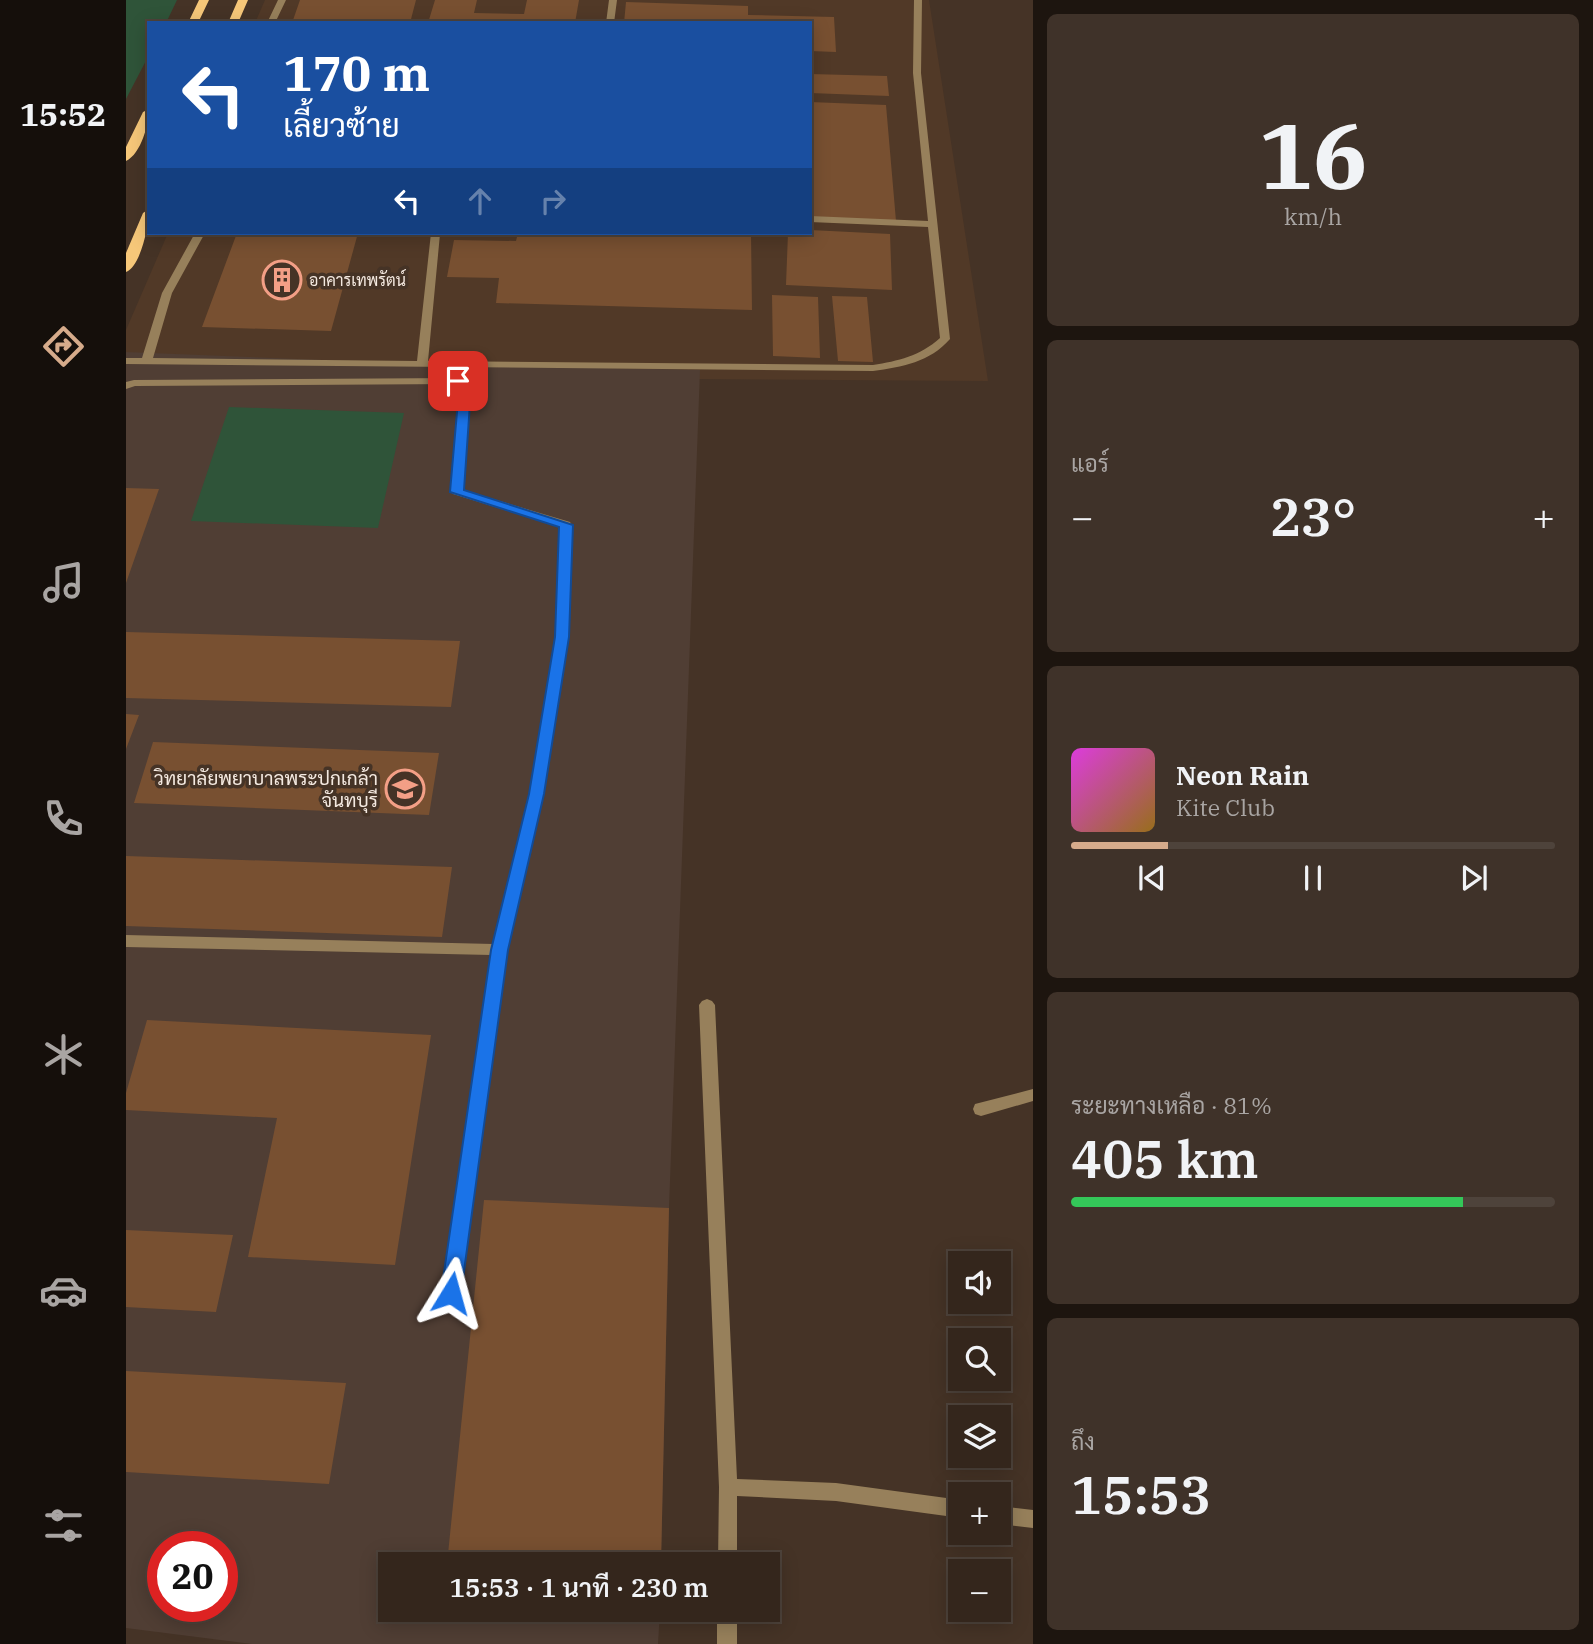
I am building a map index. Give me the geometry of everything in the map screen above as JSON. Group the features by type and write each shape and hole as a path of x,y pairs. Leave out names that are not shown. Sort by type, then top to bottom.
{"main road":[{"path":"194,21 204,0"},
{"path":"234,21 243,0"},
{"path":"126,158 147,116"},
{"path":"126,268 147,218"}],"street":[{"path":"272,21 282,0"},
{"path":"610,21 613,0"},
{"path":"126,361 873,368 908,363 930,353 945,339 917,72 918,0"},
{"path":"812,219 932,224"},
{"path":"146,362 167,293 199,235"},
{"path":"422,364 435,235"},
{"path":"126,386 134,383 458,381 465,389 457,492 566,525 562,637 537,794 499,950 451,1293"},
{"path":"126,941 499,950"},
{"path":"708,1005 728,1487 727,1552"},
{"path":"981,1109 1033,1095"},
{"path":"728,1487 836,1492 948,1507"},
{"path":"1011,1516 1033,1519"},
{"path":"727,1622 727,1644"}],"shaded area":[{"path":"265,0 929,0 988,381 126,375 126,330 167,235 812,235 812,21 256,21"},
{"name":"วิทยาลัยพยาบาลพระปกเกล้า จันทบุรี","path":"126,352 422,364 700,370 669,1208 661,1552 378,1552 378,1622 659,1622 658,1644 252,1644 126,1628"}],"green space":[{"path":"126,0 177,0 167,21 147,21 147,59 126,99"},
{"path":"229,407 404,413 378,528 191,521"}],"building":[{"path":"300,0 416,0 411,21 293,21"},
{"path":"435,0 477,0 474,13 524,14 527,0 579,0 575,21 429,21"},
{"path":"626,2 748,6 748,15 834,17 836,52 812,51 812,21 624,21"},
{"path":"812,74 887,76 889,96 812,93"},
{"path":"812,102 886,105 896,221 812,218"},
{"path":"812,230 890,234 892,290 786,285 788,235 812,235"},
{"name":"อาคารเทพรัตน์","path":"236,235 357,235 331,331 202,327"},
{"path":"518,235 751,235 752,310 496,303 499,278 447,277 454,240 516,241"},
{"path":"772,295 818,297 820,358 773,356"},
{"path":"832,296 867,297 873,362 838,361"},
{"path":"126,488 159,489 126,583"},
{"path":"126,632 460,641 451,707 126,698"},
{"path":"126,714 139,715 126,749"},
{"path":"153,742 439,753 429,815 134,803"},
{"path":"126,856 452,867 442,937 126,926"},
{"path":"147,1020 431,1035 395,1265 248,1257 277,1118 126,1110 126,1093"},
{"path":"484,1200 669,1208 661,1552 448,1552"},
{"path":"126,1230 233,1235 216,1312 126,1307"},
{"path":"126,1371 346,1383 329,1484 126,1472"}],"place":[{"name":"อาคารเทพรัตน์","path":"282,280"},
{"name":"วิทยาลัยพยาบาลพระปกเกล้า จันทบุรี","path":"405,789"}],"route":[{"path":"451,1293 499,950 537,794 562,637 566,525 457,492 465,389 458,381"}]}
